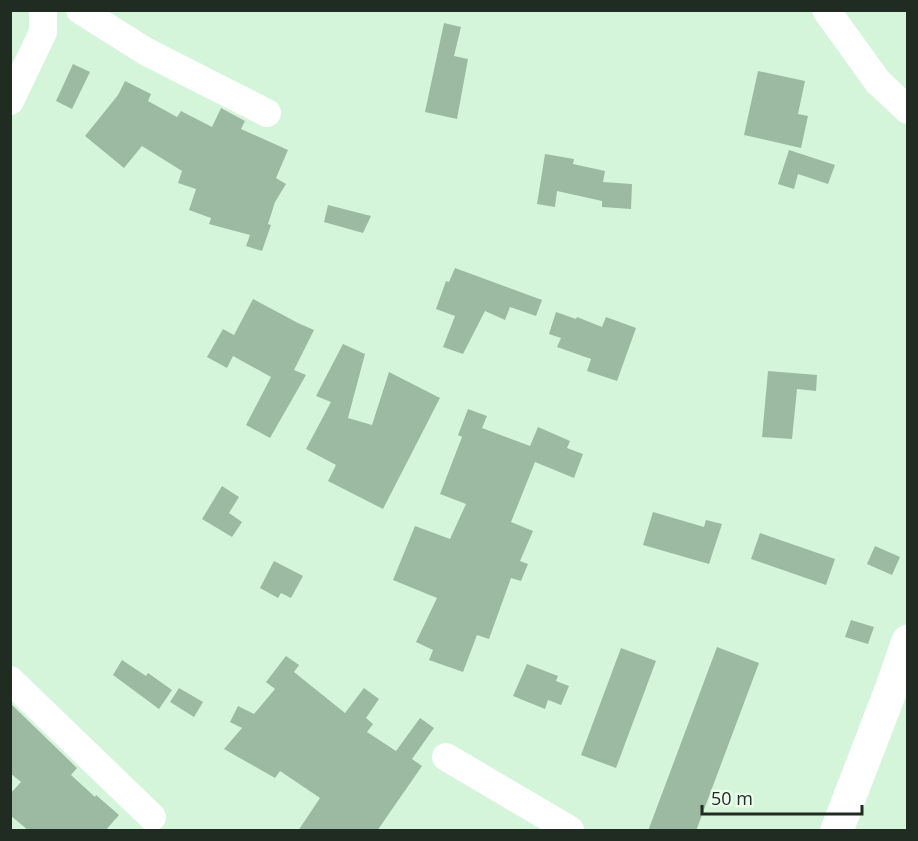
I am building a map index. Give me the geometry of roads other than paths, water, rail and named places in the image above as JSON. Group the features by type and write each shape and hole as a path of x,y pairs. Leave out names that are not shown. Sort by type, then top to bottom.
{"main road":[{"path":"837,831 908,640"}],"street":[{"path":"10,101 43,32 43,10"},
{"path":"80,10 145,51 267,113"},
{"path":"826,10 878,82 908,110"},
{"path":"10,680 152,817"},
{"path":"446,757 570,831"}]}
